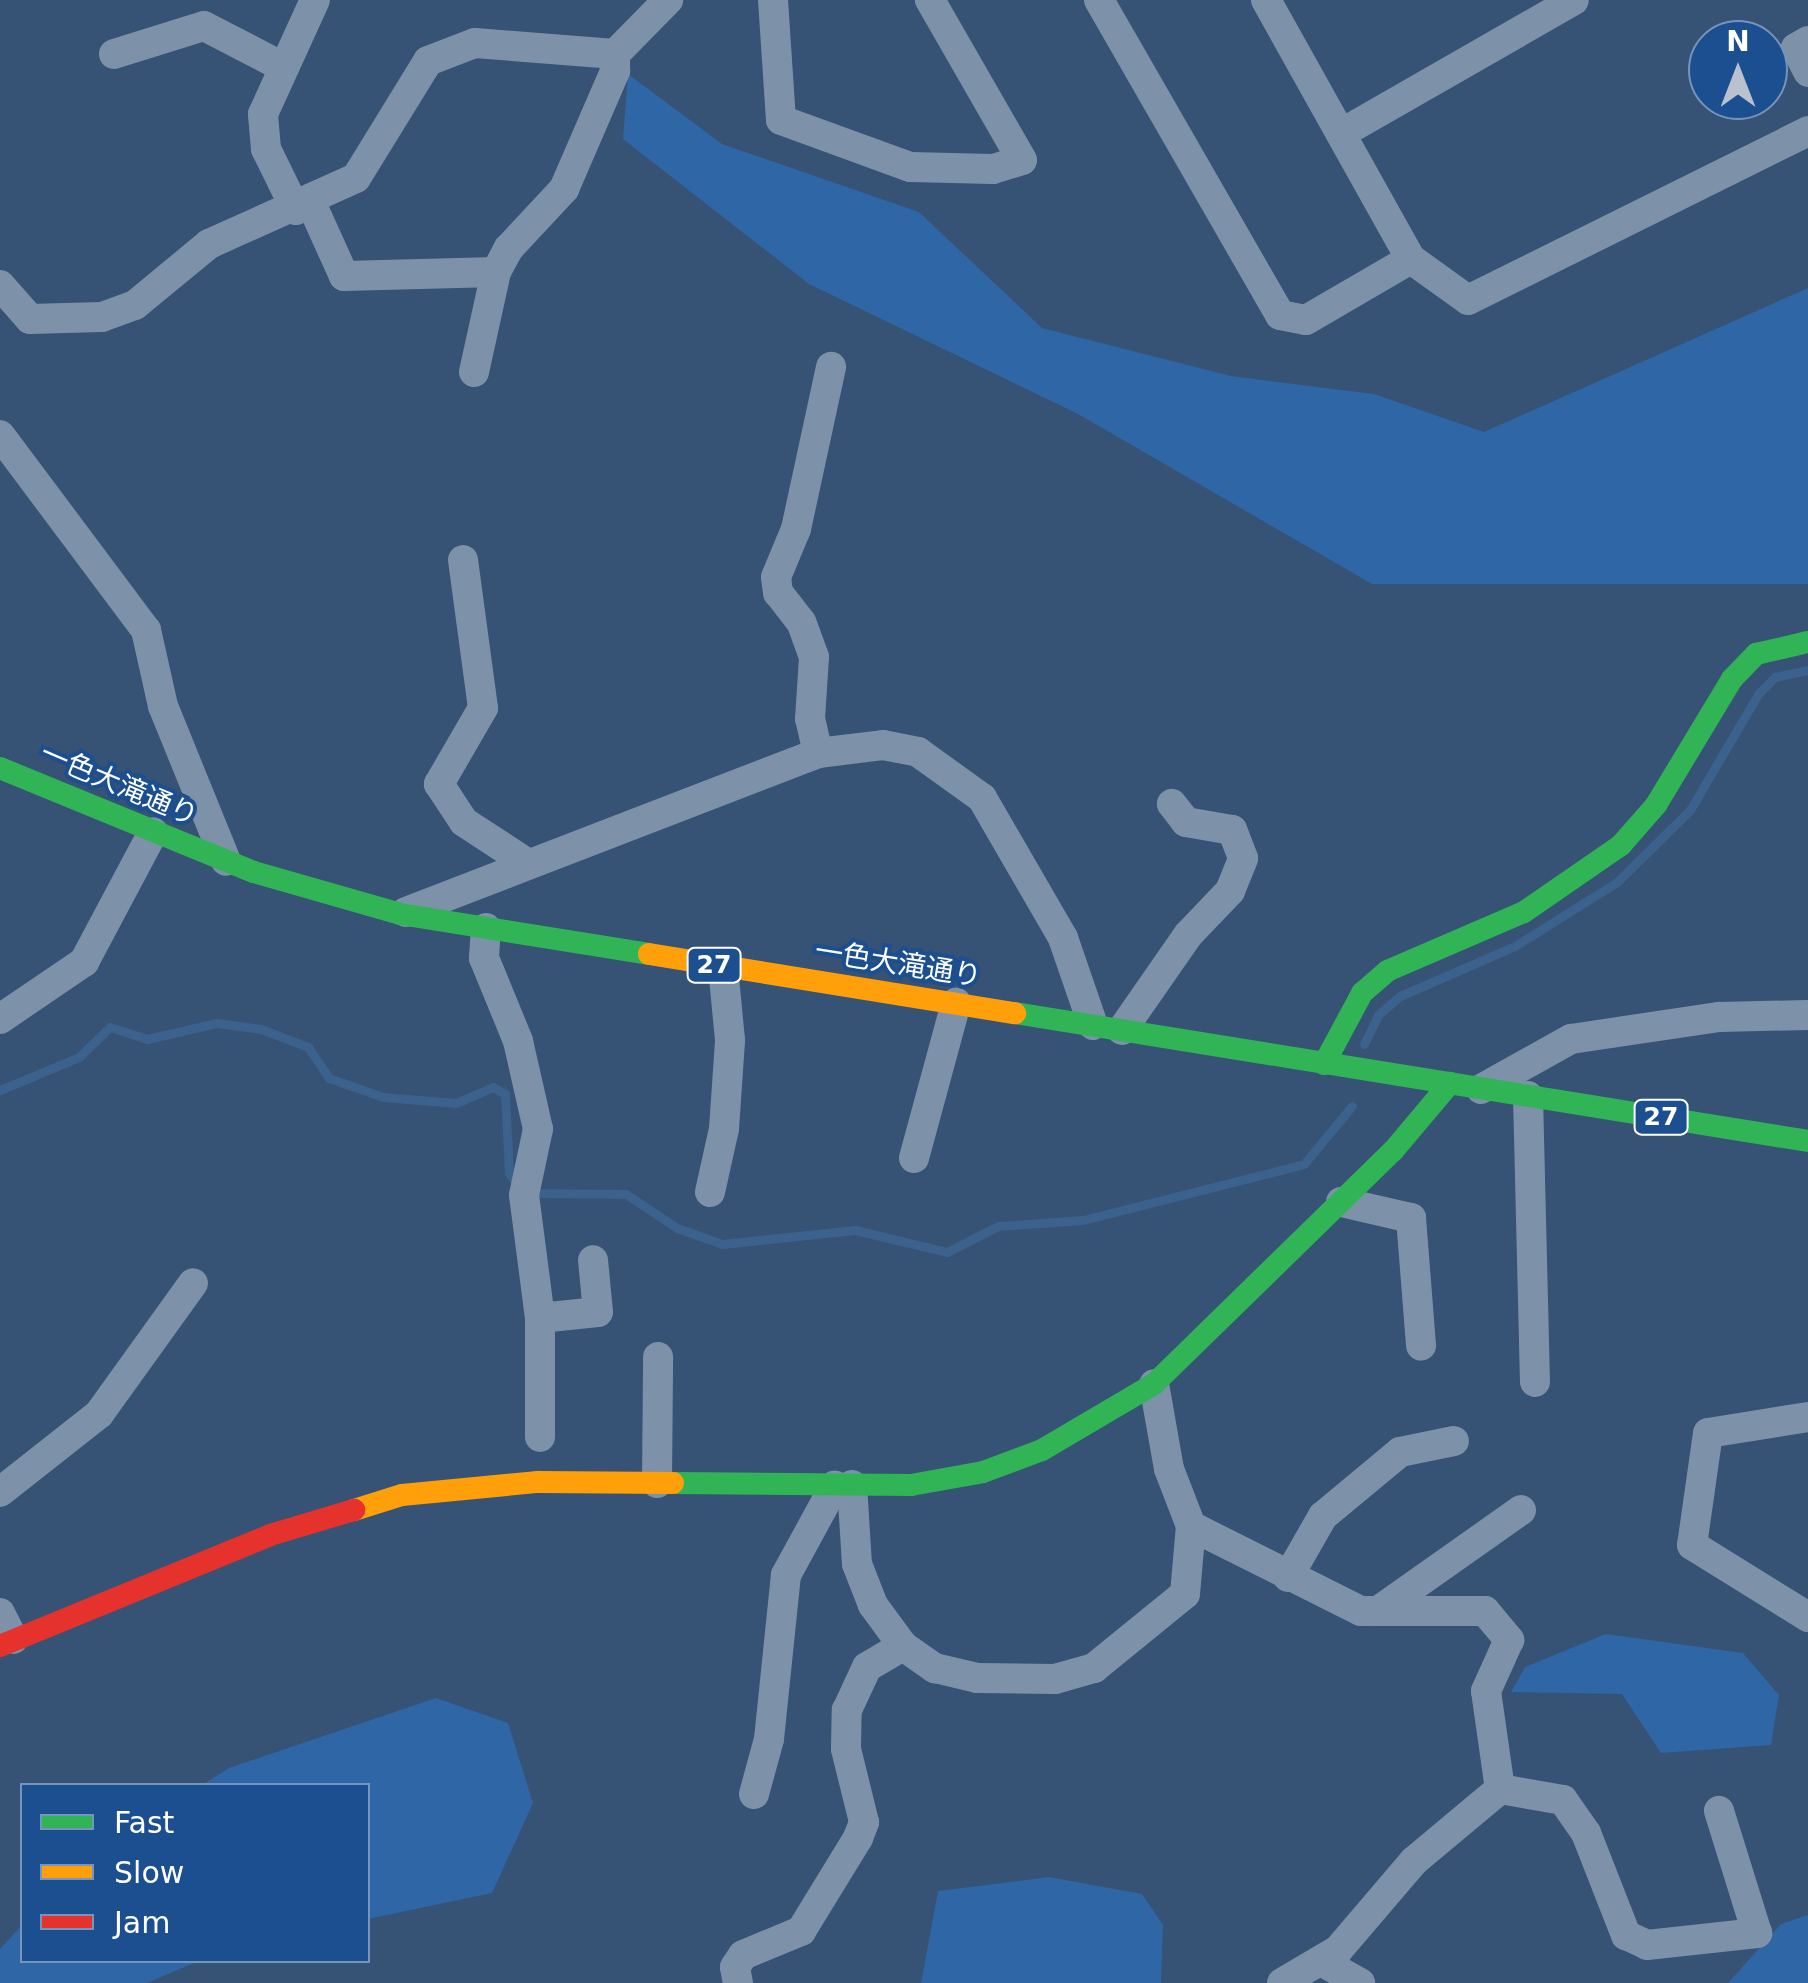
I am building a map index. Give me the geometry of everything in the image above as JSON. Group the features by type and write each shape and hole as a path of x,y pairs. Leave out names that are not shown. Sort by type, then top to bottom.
{"street":[{"path":"315,0 263,114 266,149 344,276 496,272"},
{"path":"474,372 496,272 509,248 564,189 614,71 614,54 668,0"},
{"path":"773,0 781,120 910,167 994,169 1022,160 930,0"},
{"path":"1099,0 1280,314 1306,320 1412,259"},
{"path":"1342,134 1574,0"},
{"path":"1271,1 1412,259 1468,300 1808,131"},
{"path":"114,54 204,26 283,66"},
{"path":"1808,41 1796,48 1808,72"},
{"path":"0,286 30,320 102,317 135,305 209,244 303,206 356,178 428,61 475,43 614,54"},
{"path":"818,753 810,719 814,657 801,622 778,593 776,577 796,530 831,367"},
{"path":"0,435 146,630 163,706 226,861"},
{"path":"463,560 483,708 439,784 464,822 526,863"},
{"path":"1324,1064 1362,993 1387,971 1524,912 1621,845 1656,806 1732,679 1756,654 1808,642"},
{"path":"400,914 818,753 883,745 918,752 982,798 1063,938 1108,1028 1230,891 1243,858 1232,830 1186,822 1172,804"},
{"name":"一色大滝通り","path":"0,768 226,861 400,914 1808,1141"},
{"path":"0,1019 84,962 153,832"},
{"path":"486,928 484,958 532,1088 538,1129 526,1181 540,1318 540,1436"},
{"path":"710,1192 724,1129 730,1040 723,967"},
{"path":"914,1158 956,1003"},
{"path":"1482,1089 1571,1038 1719,1017 1808,1015"},
{"path":"4,1633 270,1535 402,1495 480,1484 911,1485 983,1472 1085,1431 1154,1384 1341,1202 1450,1084"},
{"path":"1528,1096 1535,1382"},
{"path":"1341,1202 1411,1218 1421,1346"},
{"path":"540,1318 598,1312 593,1260"},
{"path":"0,1492 99,1414 193,1283"},
{"path":"657,1483 658,1357"},
{"path":"844,1485 857,1564 872,1605 903,1646 936,1668 977,1678 1055,1679 1094,1668 1186,1594 1192,1526 1169,1469 1154,1384"},
{"path":"1808,1417 1708,1433 1692,1545 1808,1617"},
{"path":"1288,1577 1322,1516 1400,1452 1454,1441"},
{"path":"754,1794 769,1738 786,1575 844,1485"},
{"path":"1378,1611 1521,1510"},
{"path":"1192,1526 1360,1611 1484,1611 1509,1640 1486,1691 1500,1789"},
{"path":"738,1983 735,1967 742,1955 801,1931 858,1838 864,1822 846,1749 847,1710 867,1667 903,1646"},
{"path":"1282,1983 1338,1950 1414,1861 1500,1789 1563,1800 1586,1834 1626,1935 1647,1945 1757,1933 1719,1811"},
{"path":"1320,1960 1360,1983"}],"shaded area":[{"path":"628,74 722,144 919,212 1042,328 1231,376 1374,394 1484,432 1808,288 1808,584 1372,584 1078,414 809,284 623,139"},
{"path":"1606,1634 1743,1653 1779,1695 1771,1745 1661,1753 1622,1694 1511,1692 1525,1667"},
{"path":"436,1698 508,1723 533,1803 492,1893 370,1919 370,1783 205,1783 229,1768"},
{"path":"1049,1877 1142,1894 1163,1925 1161,1983 921,1983 938,1891"},
{"path":"1808,1915 1808,1983 1728,1983 1781,1924"},
{"path":"20,1927 20,1963 194,1963 147,1983 0,1983 0,1949"}],"waterway":[{"path":"1364,1044 1378,1015 1400,996 1515,946 1617,882 1690,810 1758,694 1775,677 1808,670"},
{"path":"0,1090 79,1057 110,1027 147,1039 217,1023 261,1029 308,1047 329,1078 383,1097 456,1103 493,1087 505,1094 509,1173 517,1185"},
{"path":"530,1193 626,1194 677,1228 722,1244 855,1230 947,1252 998,1226 1083,1220 1304,1164 1352,1106"}],"traffic: fast":[{"path":"1324,1064 1362,993 1387,971 1524,912 1621,845 1656,805 1732,679 1756,654 1808,642"},
{"path":"0,768 254,872 400,914 649,954"},
{"path":"1015,1013 1808,1141"},
{"path":"673,1483 911,1485 983,1472 1042,1450 1154,1384 1393,1151 1450,1083"}],"traffic: slow":[{"path":"649,954 1015,1013"},
{"path":"354,1510 402,1495 538,1482 673,1483"}],"traffic: jam":[{"path":"0,1646 270,1535 354,1510"}]}
